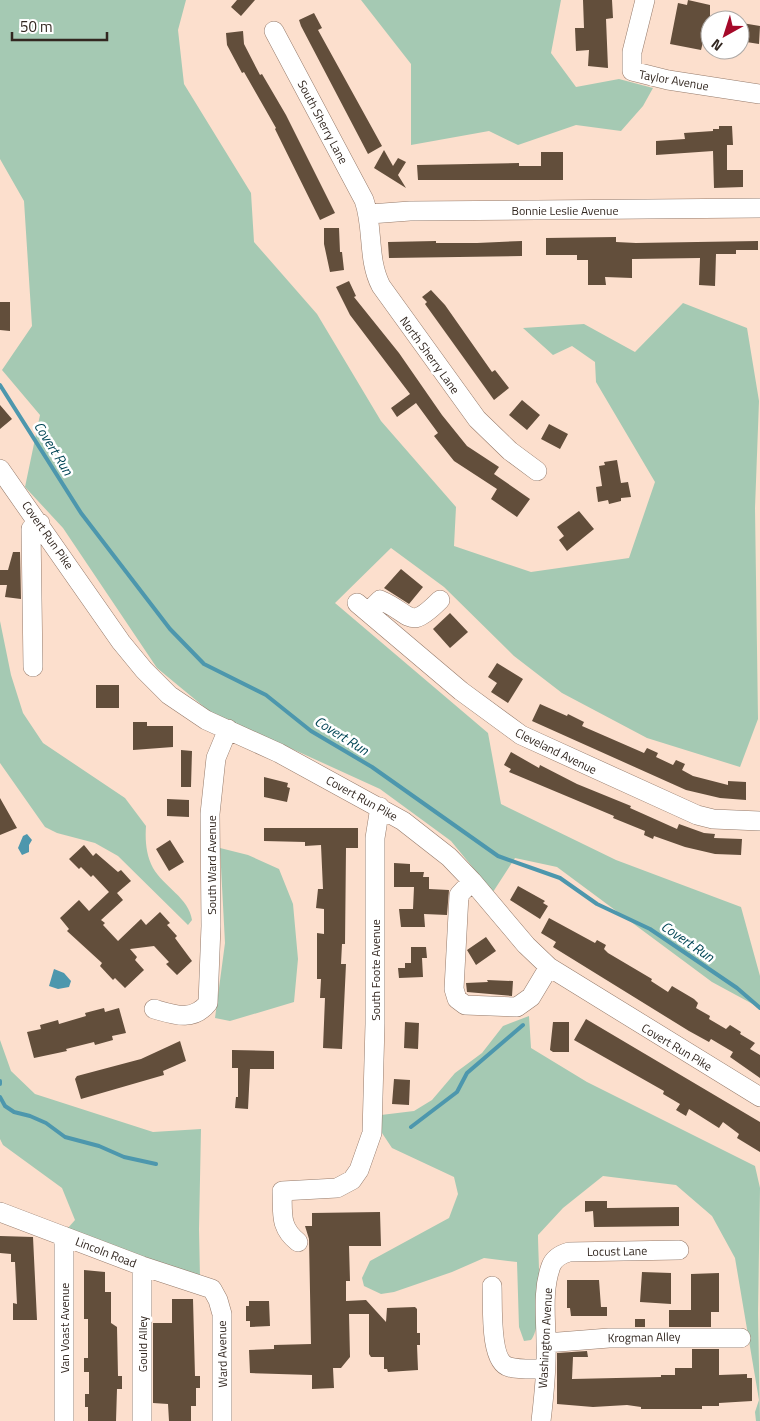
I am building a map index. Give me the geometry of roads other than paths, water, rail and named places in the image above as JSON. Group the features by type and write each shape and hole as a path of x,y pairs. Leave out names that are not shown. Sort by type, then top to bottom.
{"street":[{"name":"Taylor Avenue","path":"645,0 632,52 632,71 668,80 760,94"},
{"name":"South Sherry Lane","path":"274,31 370,214"},
{"name":"Bonnie Leslie Avenue","path":"370,214 410,210 760,208"},
{"name":"North Sherry Lane","path":"370,214 372,260 374,272 381,286 478,419 510,451 537,471"},
{"name":"Covert Run Pike","path":"0,469 32,529 144,670 172,697 206,720 279,753 402,820 449,857 472,880 526,945 549,967 760,1097"},
{"path":"32,529 33,667"},
{"name":"Cleveland Avenue","path":"440,600 423,617 415,618 380,600 363,608 475,702 521,736 672,806 697,815 713,819 760,821"},
{"name":"South Ward Avenue","path":"154,1010 182,1017 191,1016 208,1003 212,926 210,814 216,758 228,729"},
{"name":"South Foote Avenue","path":"298,1242 287,1233 283,1221 282,1191 337,1188 352,1180 359,1170 372,1133 375,1038 375,838 380,807"},
{"path":"472,880 459,894 454,989 457,999 465,1005 517,1007 531,997 549,967"},
{"name":"Lincoln Road","path":"0,1212 142,1266 212,1289"},
{"name":"Van Voast Avenue","path":"64,1236 64,1421"},
{"name":"Locust Lane","path":"557,1257 569,1252 679,1250"},
{"name":"Washington Avenue","path":"541,1421 546,1343 544,1327 546,1292 551,1264 557,1257"},
{"name":"Gould Alley","path":"142,1266 142,1421"},
{"path":"492,1286 494,1337 499,1359 508,1367 544,1369"},
{"name":"Ward Avenue","path":"212,1289 222,1314 222,1421"},
{"name":"Krogman Alley","path":"546,1343 617,1337 742,1338"}],"water":[{"path":"27,834 32,840 29,845 29,852 22,855 18,848 23,836"},
{"path":"54,969 64,973 71,981 69,987 58,989 49,986"}],"waterway":[{"name":"Covert Run","path":"0,385 81,513 170,629 204,664 266,695 311,731 372,767 498,856 560,878 597,904 650,929 737,988 760,1008"},
{"path":"411,1127 457,1092 467,1073 523,1025"},
{"path":"0,1097 5,1106 14,1112 46,1123 65,1137 99,1146 124,1157 156,1164"}]}
